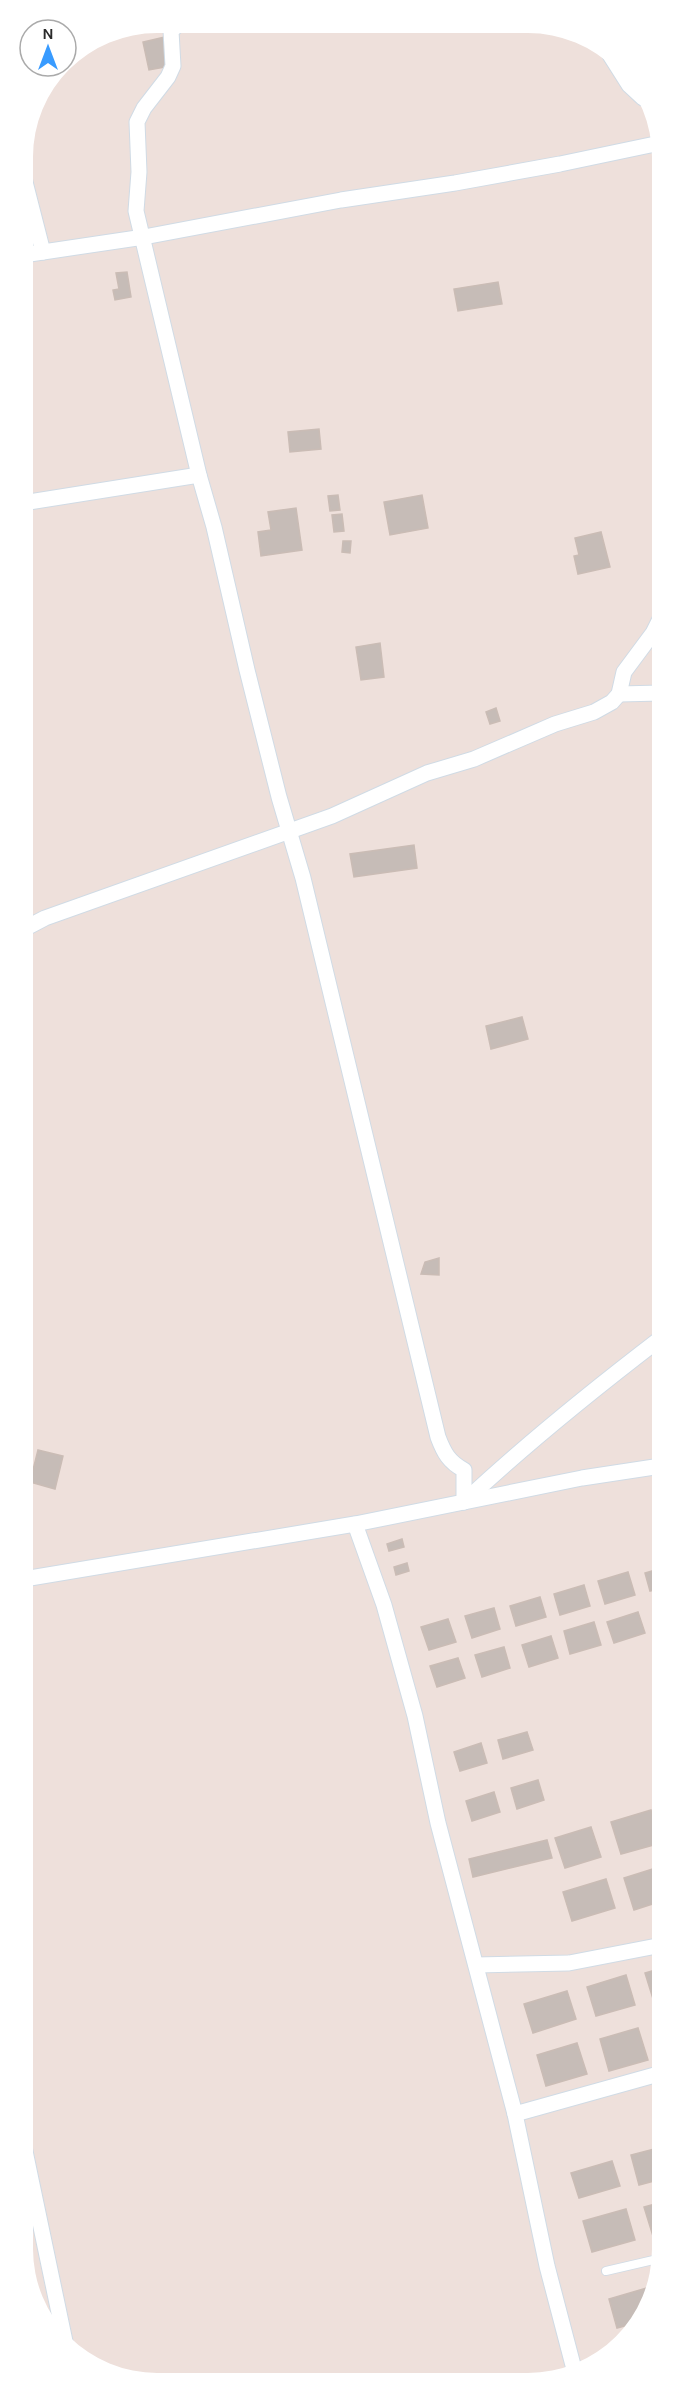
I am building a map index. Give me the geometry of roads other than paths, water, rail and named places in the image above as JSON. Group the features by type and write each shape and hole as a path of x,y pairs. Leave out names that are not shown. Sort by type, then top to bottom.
{"street":[{"path":"171,33 173,66 137,122 139,172 136,211 279,797 290,830 376,1173 392,1253 412,1323 438,1437 445,1455 454,1465 464,1470 465,1502"},
{"path":"33,254 144,237 340,200 560,164 651,145"},
{"path":"33,213 43,252"},
{"path":"33,501 199,475"},
{"path":"33,924 45,918 332,816 427,773 474,759 555,724 594,712 612,702 619,694 624,672 652,634"},
{"path":"619,694 652,693"},
{"path":"465,1502 515,1455 581,1399 652,1345"},
{"path":"33,1578 355,1524 652,1467"},
{"path":"355,1524 384,1605 415,1716 438,1823 515,2114 548,2266 573,2364"},
{"path":"476,1965 569,1963 652,1947"},
{"path":"515,2114 652,2076"},
{"path":"33,2189 62,2329"}],"lane":[{"path":"606,2271 651,2263"}]}
